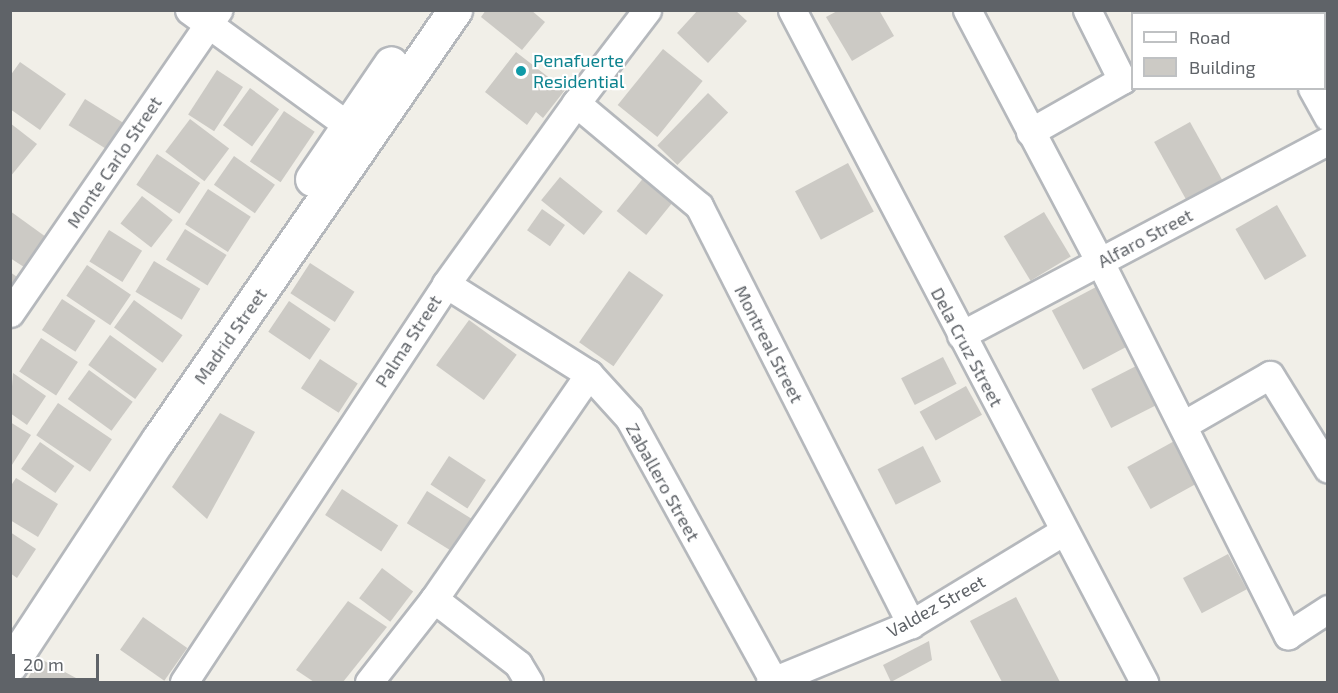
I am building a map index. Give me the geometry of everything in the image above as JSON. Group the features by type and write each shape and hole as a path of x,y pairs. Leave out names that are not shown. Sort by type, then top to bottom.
{"street":[{"name":"Madrid Street","path":"10,665 357,132 429,10"},
{"name":"Madrid Street","path":"10,635 357,132 455,10"},
{"name":"Palma Street","path":"184,682 446,285 576,103 647,10"},
{"name":"Dela Cruz Street","path":"792,10 1144,682"},
{"path":"967,10 1100,262 1288,635 1328,609"},
{"path":"1030,132 1122,80 1087,10"},
{"path":"205,15 357,132"},
{"name":"Monte Carlo Street","path":"10,313 205,15"},
{"path":"1313,90 1328,117"},
{"name":"Montreal Street","path":"576,103 699,206 911,624"},
{"name":"Alfaro Street","path":"962,335 1328,141"},
{"name":"Zaballero Street","path":"446,285 590,374 629,418 772,682"},
{"path":"369,682 434,599 590,374"},
{"path":"1183,425 1270,375 1328,469"},
{"name":"Valdez Street","path":"772,682 911,624 1064,531"},
{"path":"434,599 519,664 529,682"}],"building":[{"path":"486,10 531,10 545,22 522,50 481,17"},
{"path":"698,10 735,10 747,21 708,63 677,33"},
{"path":"839,10 879,10 894,36 852,61 826,17"},
{"path":"1328,18 1328,62 1326,60 1326,19"},
{"path":"663,49 703,81 657,137 618,105"},
{"name":"Penafuerte Residential","path":"516,52 565,90 543,118 536,112 527,125 485,92"},
{"path":"20,62 66,94 40,130 10,109 10,76"},
{"path":"217,70 243,87 214,131 188,114"},
{"path":"250,88 279,109 252,146 223,125"},
{"path":"708,93 728,112 677,165 657,146"},
{"path":"85,99 123,123 107,149 69,125"},
{"path":"284,111 315,132 281,182 250,162"},
{"path":"190,119 229,148 204,181 165,152"},
{"path":"1190,122 1226,188 1191,207 1154,142"},
{"path":"10,123 37,144 10,177"},
{"path":"157,154 200,183 179,214 136,185"},
{"path":"234,156 275,185 255,213 214,185"},
{"path":"848,163 874,212 821,240 795,191"},
{"path":"645,176 675,200 646,235 617,211"},
{"path":"560,177 603,212 584,235 541,200"},
{"path":"208,189 251,217 228,252 185,224"},
{"path":"142,196 173,220 151,248 120,224"},
{"path":"1277,205 1306,256 1265,280 1235,229"},
{"path":"542,209 565,225 550,246 527,230"},
{"path":"10,211 46,237 24,267 10,258"},
{"path":"1044,212 1071,257 1030,281 1004,236"},
{"path":"185,229 227,255 207,285 166,260"},
{"path":"109,230 142,251 122,282 89,261"},
{"path":"154,261 200,289 182,320 135,292"},
{"path":"310,263 354,292 335,322 290,293"},
{"path":"87,265 131,295 110,325 66,296"},
{"path":"629,271 663,295 614,366 579,342"},
{"path":"10,272 23,281 10,298"},
{"path":"1096,287 1127,346 1083,370 1052,310"},
{"path":"62,299 96,321 75,352 42,330"},
{"path":"134,300 183,335 163,363 114,328"},
{"path":"289,301 330,329 310,360 268,332"},
{"path":"469,320 517,355 484,400 436,365"},
{"path":"110,335 157,369 135,399 88,365"},
{"path":"41,338 78,362 56,396 19,372"},
{"path":"943,357 957,384 915,405 901,378"},
{"path":"320,359 358,384 339,413 301,388"},
{"path":"1142,363 1162,402 1111,428 1091,389"},
{"path":"89,370 133,402 112,431 68,399"},
{"path":"13,373 46,396 27,425 10,413"},
{"path":"966,386 982,415 936,441 920,412"},
{"path":"58,403 112,439 90,472 36,435"},
{"path":"220,413 255,432 207,519 172,487"},
{"path":"10,422 31,435 10,468"},
{"path":"1178,439 1201,481 1151,509 1127,467"},
{"path":"40,442 74,466 55,493 21,469"},
{"path":"923,446 941,482 896,505 878,469"},
{"path":"449,456 486,480 467,508 430,485"},
{"path":"16,478 58,504 38,537 10,520 10,487"},
{"path":"342,489 398,525 381,551 325,515"},
{"path":"427,491 473,520 453,552 407,523"},
{"path":"10,532 36,549 17,578 10,573"},
{"path":"1228,554 1247,589 1202,613 1183,578"},
{"path":"382,568 413,591 390,622 359,598"},
{"path":"1016,597 1060,682 1002,682 970,621"},
{"path":"348,601 387,627 343,682 314,682 296,670"},
{"path":"143,617 187,648 164,681 120,650"},
{"path":"929,641 932,660 891,682 883,665"},
{"path":"39,658 76,678 74,682 26,682"}],"place":[{"name":"Penafuerte Residential","path":"521,71"}]}
